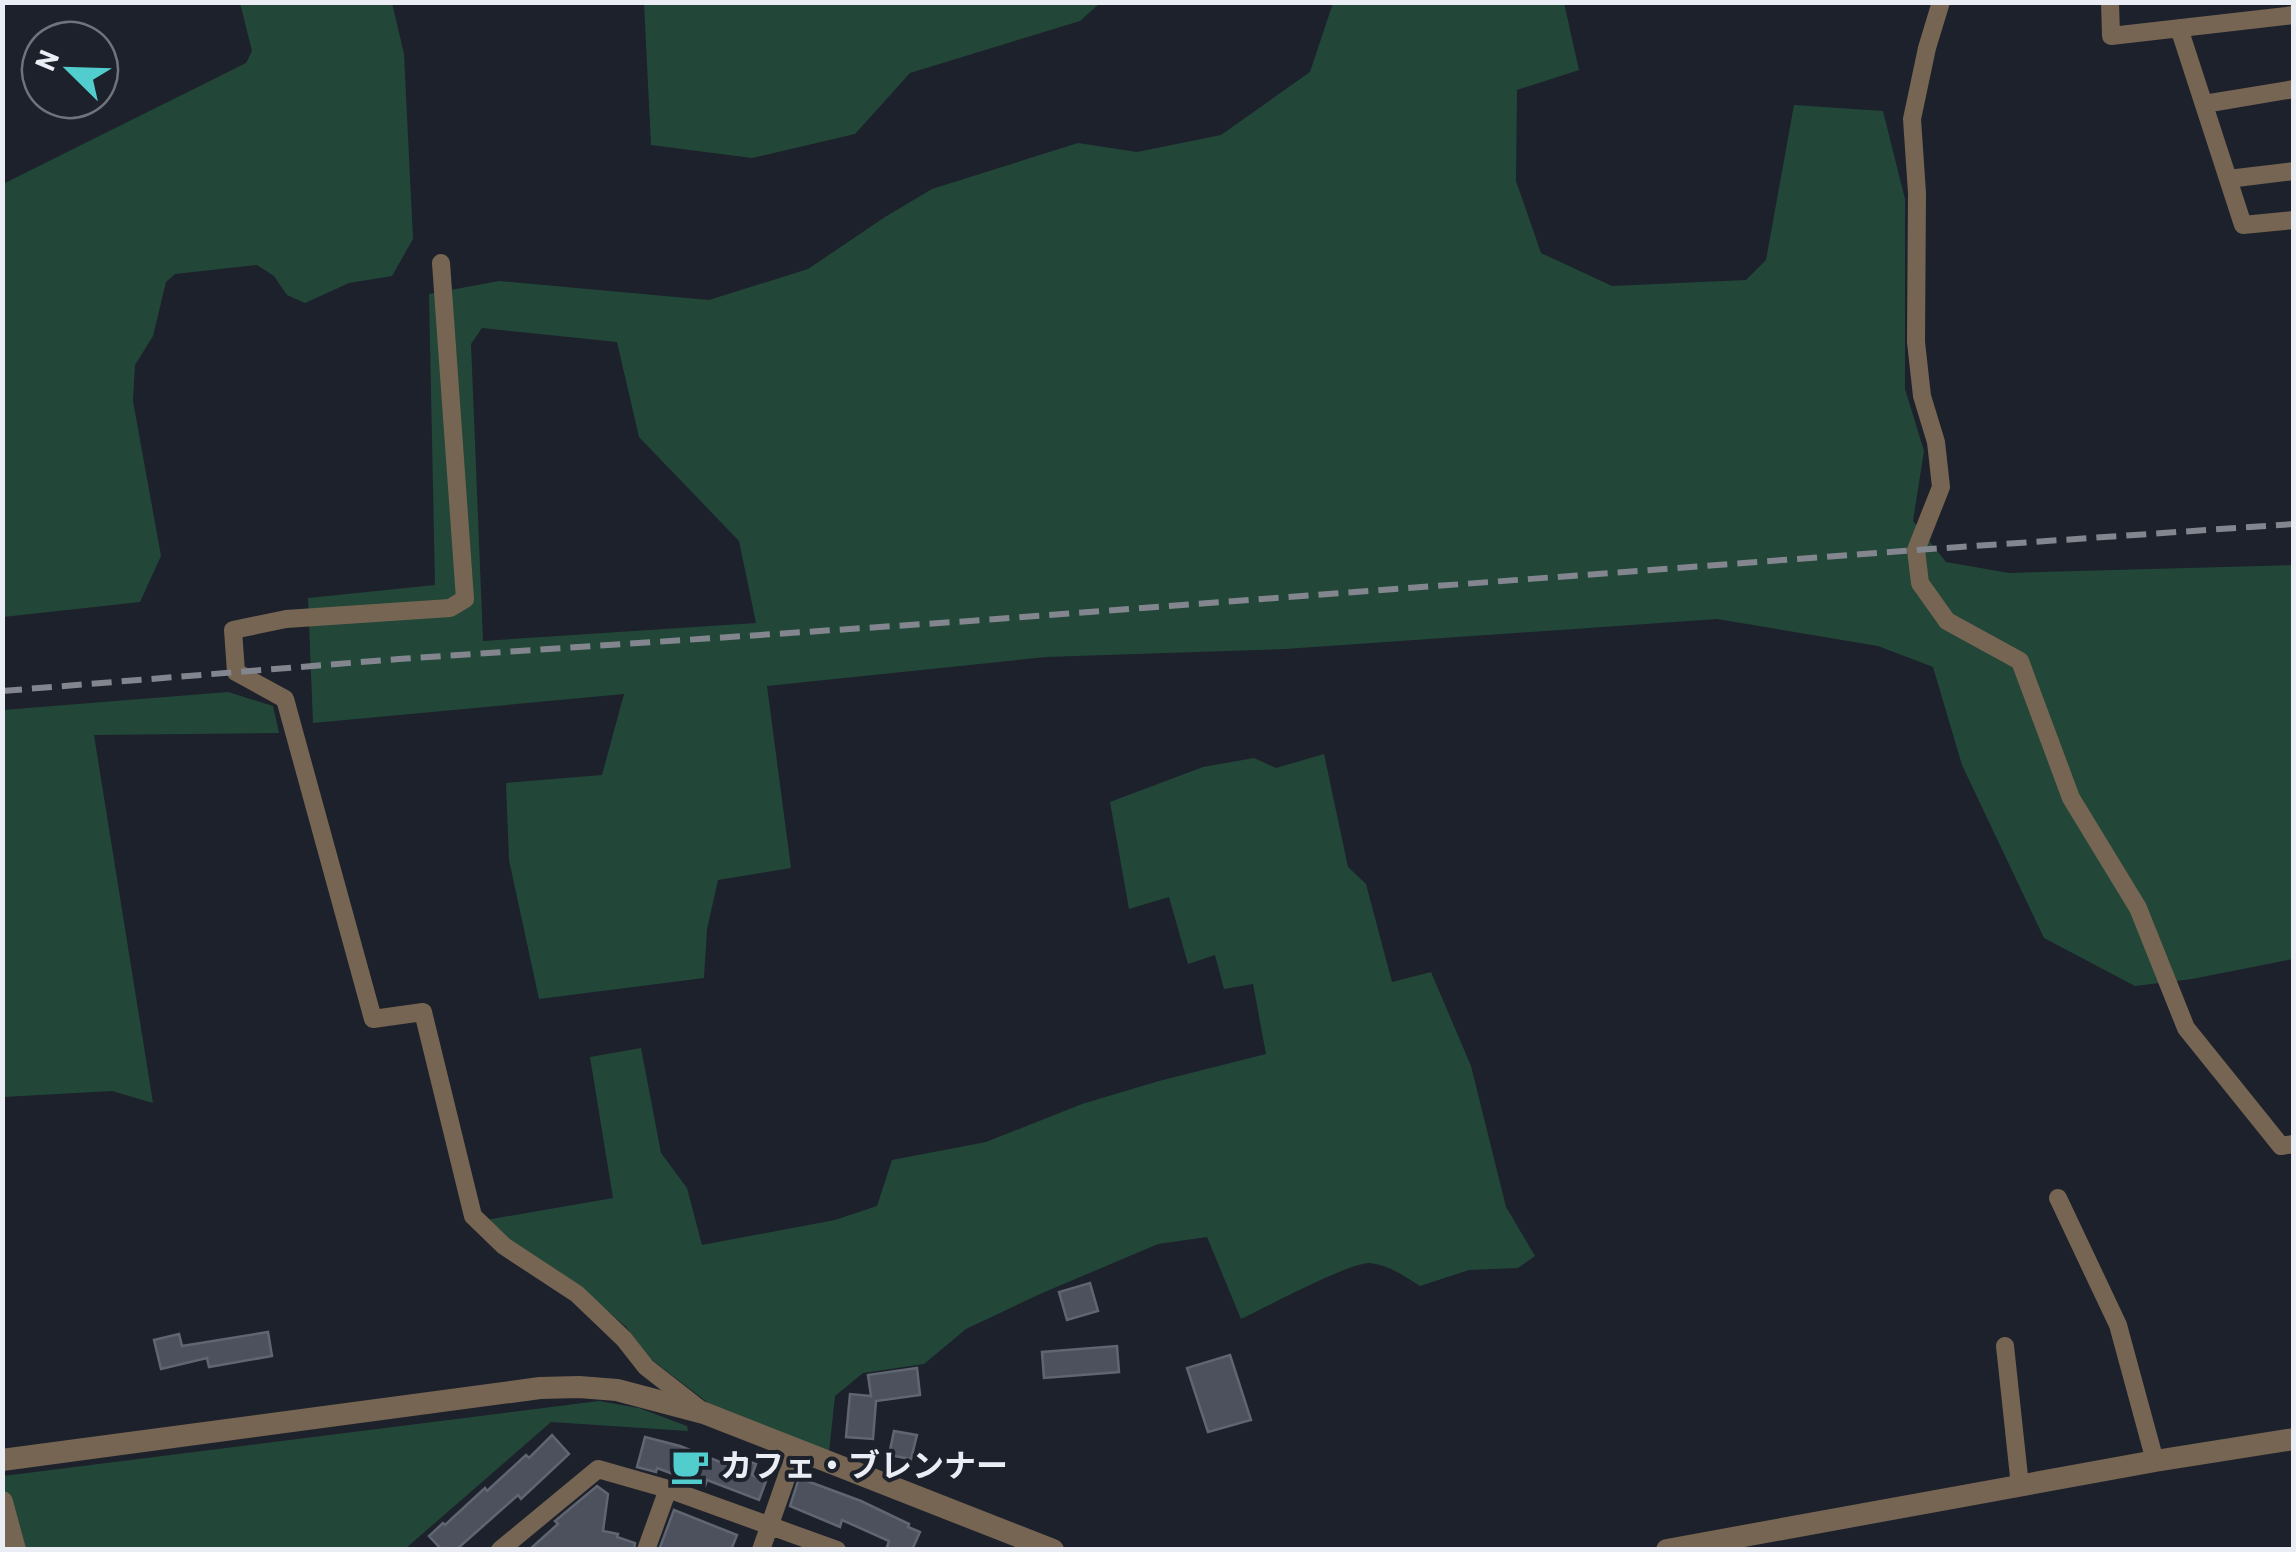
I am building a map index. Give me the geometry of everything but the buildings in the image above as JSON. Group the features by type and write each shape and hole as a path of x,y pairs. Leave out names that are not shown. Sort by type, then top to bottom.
{"street":[{"path":"1941,2 1912,119 1917,193 1916,342 1922,396 1936,442 1941,486 1916,550 1920,584 1947,621 2020,661 2071,798 2138,908 2186,1028 2281,1146 2294,1144"},
{"path":"2110,2 2111,36 2294,15"},
{"path":"2180,28 2244,225 2294,220"},
{"path":"2204,104 2294,89"},
{"path":"2228,179 2294,171"},
{"path":"440,263 465,599 450,608 286,619 233,630 236,672 285,699 374,1019 422,1012 473,1216 504,1246 577,1294 624,1338 646,1367 704,1413"},
{"path":"2058,1198 2118,1325 2155,1461"},
{"path":"2005,1346 2020,1486"},
{"path":"2,1460 579,1386 618,1390 704,1413 1054,1550"},
{"path":"1666,1550 2294,1439"},
{"path":"761,1550 796,1450"},
{"path":"500,1550 598,1469 837,1550"},
{"path":"646,1550 668,1490"},
{"path":"2,1502 15,1550"}],"green space":[{"path":"644,2 1100,3 1080,21 910,73 855,134 752,158 651,145"},
{"path":"240,3 392,3 404,54 413,239 392,276 349,283 305,303 287,295 274,276 257,265 175,274 166,282 153,336 135,365 133,401 161,556 140,602 3,617 3,184 246,63 252,51"},
{"path":"1333,3 1564,3 1579,70 1517,90 1516,181 1541,253 1612,286 1746,280 1766,260 1794,105 1883,111 1905,199 1905,389 1924,451 1913,521 1946,562 2009,573 2293,565 2293,959 2135,986 2044,938 1962,765 1933,667 1878,646 1717,619 1285,649 1046,657 767,686 791,868 718,880 707,929 704,978 539,999 509,860 506,783 602,775 624,694 313,723 308,598 435,585 429,294 499,281 709,300 808,269 932,189 1078,143 1137,152 1221,135 1310,72","holes":["482,328 617,342 639,437 739,541 756,623 483,641 471,344"]},
{"path":"228,692 273,706 279,733 94,735 153,1103 112,1091 3,1097 3,710"},
{"path":"1324,754 1348,867 1366,884 1392,982 1431,972 1471,1066 1506,1207 1535,1256 1518,1268 1469,1270 1420,1286 1384,1266 1370,1263 1326,1277 1241,1319 1207,1237 1158,1244 966,1329 924,1364 863,1373 835,1396 829,1452 712,1406 651,1359 626,1327 577,1284 486,1220 613,1198 590,1057 641,1048 661,1153 687,1188 702,1245 835,1220 877,1206 892,1160 986,1142 1082,1104 1266,1054 1253,984 1224,989 1215,955 1188,964 1169,897 1129,909 1110,802 1203,767 1254,758 1276,768"},
{"path":"599,1401 639,1408 687,1426 688,1431 551,1422 405,1549 3,1550 3,1476"}],"railway":[{"path":"2,691 399,659 2294,524"}],"place":[{"name":"カフェ・ブレンナー","path":"690,1466"}]}
